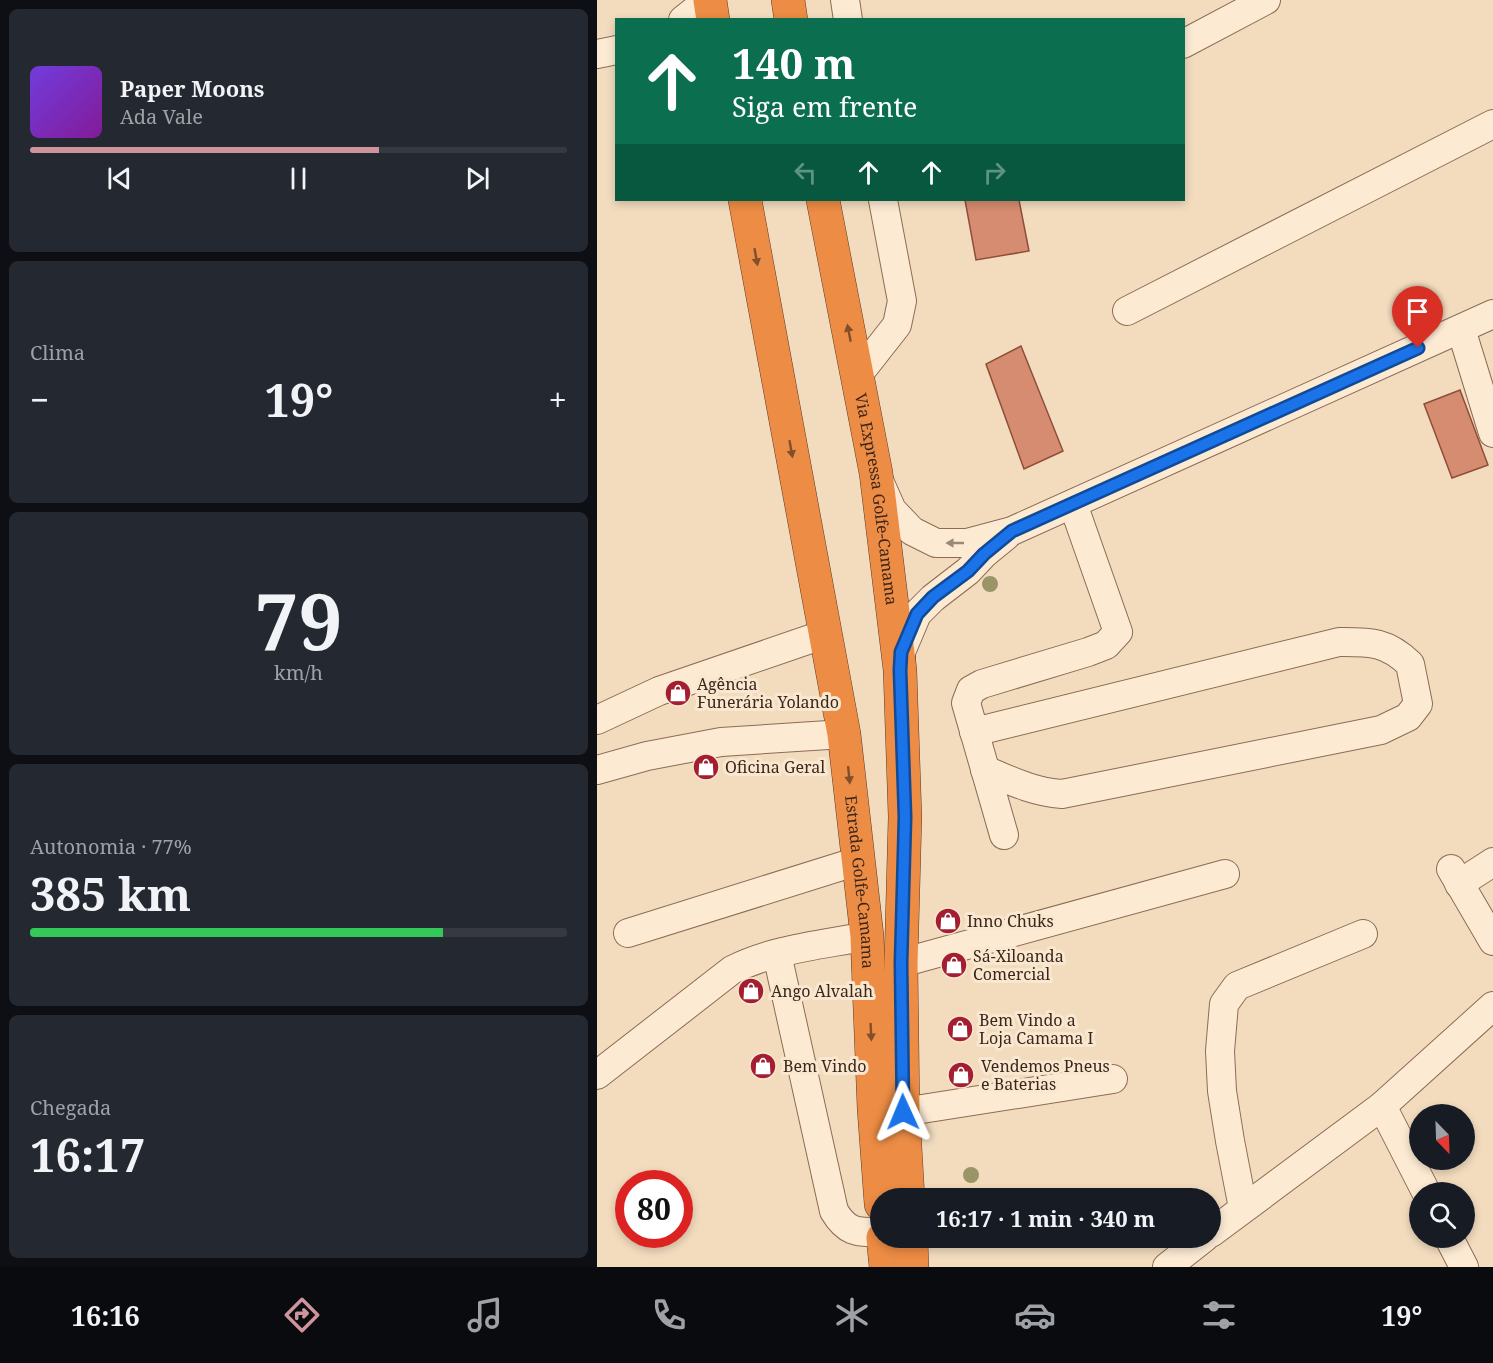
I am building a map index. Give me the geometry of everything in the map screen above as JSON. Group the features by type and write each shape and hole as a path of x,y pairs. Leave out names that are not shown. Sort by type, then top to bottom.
{"highway":[{"path":"709,0 713,18"},
{"path":"788,0 791,18"},
{"path":"745,201 825,634"},
{"name":"Via Expressa Golfe-Camama","path":"823,201 876,473 900,670 905,817 901,963 903,1112 907,1188"},
{"name":"Estrada Golfe-Camama","path":"825,634 844,734 867,936 874,1109 880,1188"},
{"path":"884,1248 886,1267"},
{"path":"911,1248 912,1267"}],"street":[{"path":"686,18 709,0"},
{"path":"845,0 848,18"},
{"path":"1185,43 1266,0"},
{"path":"597,54 615,50"},
{"path":"1127,311 1493,124"},
{"path":"857,376 897,325 902,301 883,201"},
{"path":"876,473 892,510 912,531 936,543 967,543 1012,531 1493,314"},
{"path":"1461,329 1493,433"},
{"path":"1004,835 966,703 971,690 982,684 1106,645 1119,632 1073,504"},
{"path":"900,670 901,652 917,614 933,597 968,571 984,554 1012,531"},
{"path":"597,720 659,691 825,634"},
{"path":"974,732 1338,642 1368,642 1387,646 1410,664 1418,704 1408,717 1381,730 1062,794 1045,793 1021,786 985,770"},
{"path":"597,770 647,756 721,741 844,734"},
{"path":"628,933 858,861"},
{"path":"1493,862 1455,876 1493,941"},
{"path":"901,963 1225,874"},
{"path":"1243,1208 1222,1091 1219,1051 1224,1004 1237,986 1363,933"},
{"path":"597,1075 744,963 867,936"},
{"path":"777,954 834,1211 839,1221 854,1232 870,1233"},
{"path":"1221,1225 1382,1106 1493,1006"},
{"path":"903,1112 1113,1078"},
{"path":"1382,1106 1421,1182"},
{"path":"1454,1248 1464,1267"}],"building":[{"path":"965,201 1019,201 1029,251 976,260"},
{"path":"1021,346 1063,451 1024,469 986,364"},
{"path":"1460,390 1488,465 1452,478 1424,404"}],"place":[{"name":"Agência Funerária Yolando","path":"678,693"},
{"name":"Oficina Geral","path":"706,767"},
{"name":"Inno Chuks","path":"948,921"},
{"name":"Sá-Xiloanda Comercial","path":"954,965"},
{"name":"Ango Alvalah","path":"751,991"},
{"name":"Bem Vindo a Loja Camama I","path":"960,1029"},
{"name":"Bem Vindo","path":"763,1066"},
{"name":"Vendemos Pneus e Baterias","path":"961,1075"}],"route":[{"path":"903,1112 901,963 905,817 900,670 901,652 917,614 933,597 968,571 984,554 1012,531 1418,348"}]}
